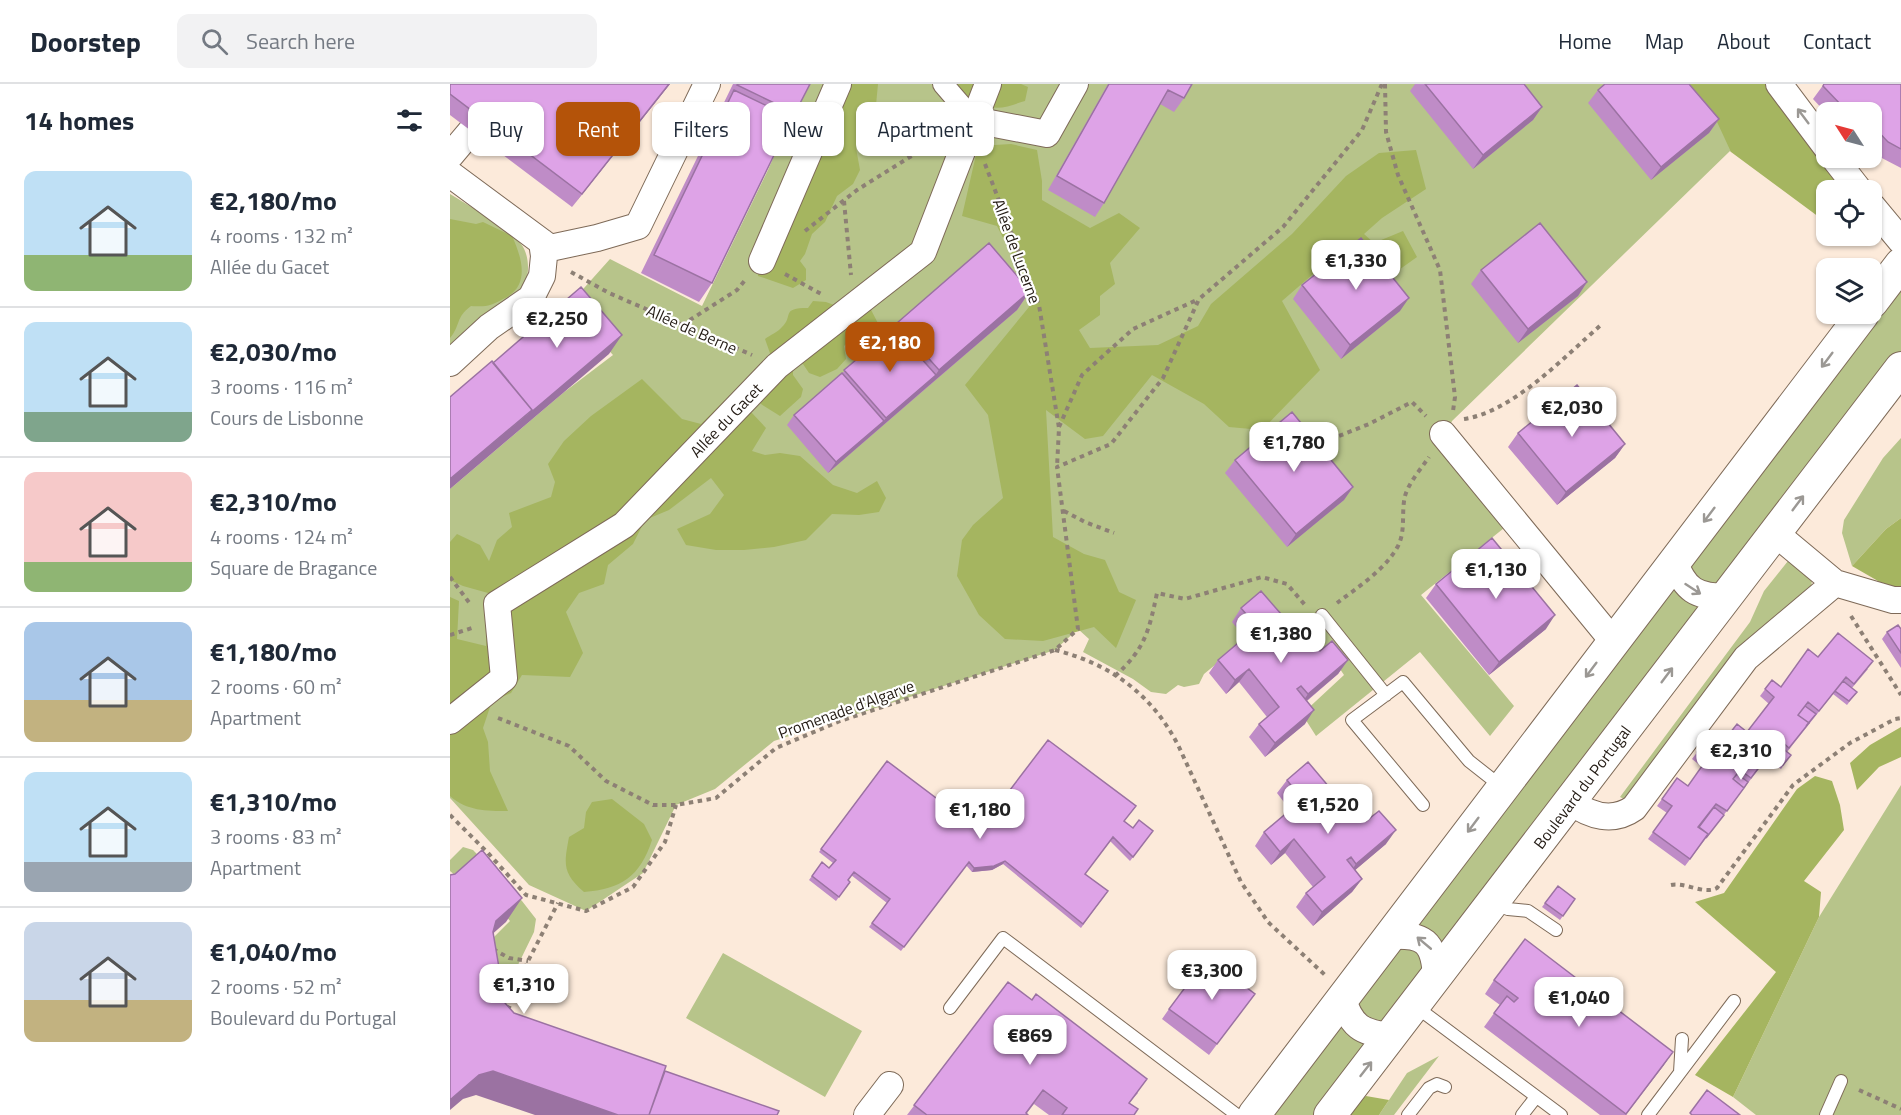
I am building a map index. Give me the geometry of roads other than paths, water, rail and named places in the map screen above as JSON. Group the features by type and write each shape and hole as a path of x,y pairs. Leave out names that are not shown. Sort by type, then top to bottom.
{"street":[{"path":"545,249 597,238 638,226 707,84"},
{"path":"762,261 838,84"},
{"path":"943,84 958,102"},
{"name":"Allée du Gacet","path":"981,102 988,84"},
{"path":"994,124 1047,134 1075,84"},
{"path":"1779,84 1816,133"},
{"path":"450,156 468,135"},
{"name":"Allée du Gacet","path":"450,721 504,678 497,604 624,525 777,366 923,252 960,156"},
{"path":"1842,168 1851,180"},
{"path":"450,174 545,249"},
{"path":"1882,218 1901,241"},
{"path":"450,363 489,327 531,298 542,276 545,249"},
{"path":"1882,289 1901,264"},
{"path":"1254,1115 1855,324"},
{"name":"Boulevard du Portugal","path":"1330,1115 1901,368"},
{"path":"1448,428 1613,641"},
{"path":"1775,533 1835,583 1893,600 1901,600"},
{"path":"1674,561 1684,583 1692,590 1701,595 1726,597"},
{"path":"1571,802 1584,811 1603,817 1626,814 1634,808 1746,658 1835,583"},
{"path":"1389,936 1414,936 1424,940 1431,948 1435,959 1436,977"},
{"path":"1342,997 1346,1011 1357,1026 1366,1032 1391,1036"},
{"path":"867,1115 890,1085"}],"lane":[{"path":"1322,615 1386,694"},
{"path":"1423,805 1352,720 1403,682 1469,761 1502,787"},
{"path":"1493,903 1508,909 1528,911 1556,930"},
{"path":"950,1008 1003,938 1237,1115"},
{"path":"1648,1115 1734,1001"},
{"path":"1415,1005 1561,1115"},
{"path":"1680,1073 1682,1039"},
{"path":"1826,1115 1841,1081"},
{"path":"1408,1115 1429,1088 1437,1084 1445,1086"},
{"path":"1522,1115 1536,1097"}]}
